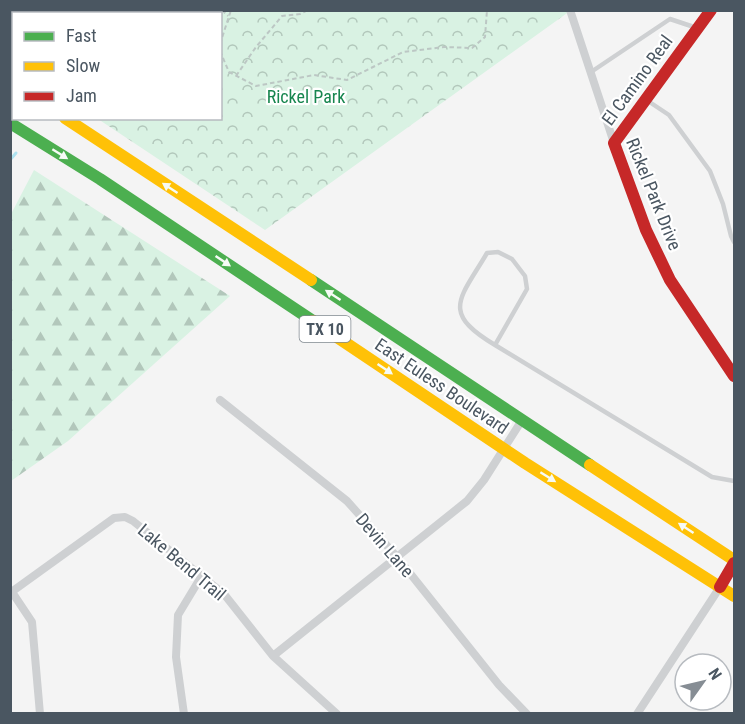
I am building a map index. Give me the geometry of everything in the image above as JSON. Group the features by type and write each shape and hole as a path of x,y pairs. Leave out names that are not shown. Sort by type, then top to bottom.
{"main road":[{"name":"El Camino Real","path":"614,143 711,10"},
{"name":"East Euless Boulevard","path":"68,120 735,562"},
{"name":"East Euless Boulevard","path":"10,123 100,179 504,448 735,596"},
{"name":"Rickel Park Drive","path":"614,143 646,230 670,280 735,376"},
{"path":"720,587 735,562"}],"street":[{"name":"Rickel Park Drive","path":"570,10 614,143"},
{"name":"Devin Lane","path":"220,400 347,501 397,557 499,685 527,714"},
{"path":"273,656 467,501 484,480 522,420"},
{"name":"Lake Bend Trail","path":"11,593 114,518 124,517 133,521 224,594 273,656 337,714"},
{"path":"183,714 176,657 178,615 201,577"},
{"path":"637,714 720,587"},
{"path":"11,593 32,622 40,714"}],"lane":[{"path":"591,72 670,20 698,28"},
{"path":"645,100 669,116 710,171 735,242"},
{"path":"495,345 527,289 525,276 512,259 498,252 487,253 463,293 459,311 463,320 475,333 712,477 735,481"}],"path":[{"path":"222,10 228,16"},
{"path":"222,37 231,10"},
{"path":"236,76 282,16 300,14 308,10"},
{"path":"222,56 229,72 256,86 314,75 347,80 403,52 444,47 472,48 485,37 487,10"}],"green space":[{"name":"Rickel Park","path":"10,11 570,11 265,230 100,120 222,120 222,12 12,12 11,60"},
{"path":"34,170 230,296 68,441 11,481 10,216"}],"waterway":[{"path":"10,160 16,153"}],"traffic: fast":[{"path":"10,123 100,179 313,321"},
{"path":"311,280 590,465"}],"traffic: slow":[{"path":"68,120 311,280"},
{"path":"313,321 525,463 734,596"},
{"path":"590,465 734,560"}],"traffic: jam":[{"path":"711,10 614,143 646,230 670,280 734,376"},
{"path":"720,587 734,563"}]}
